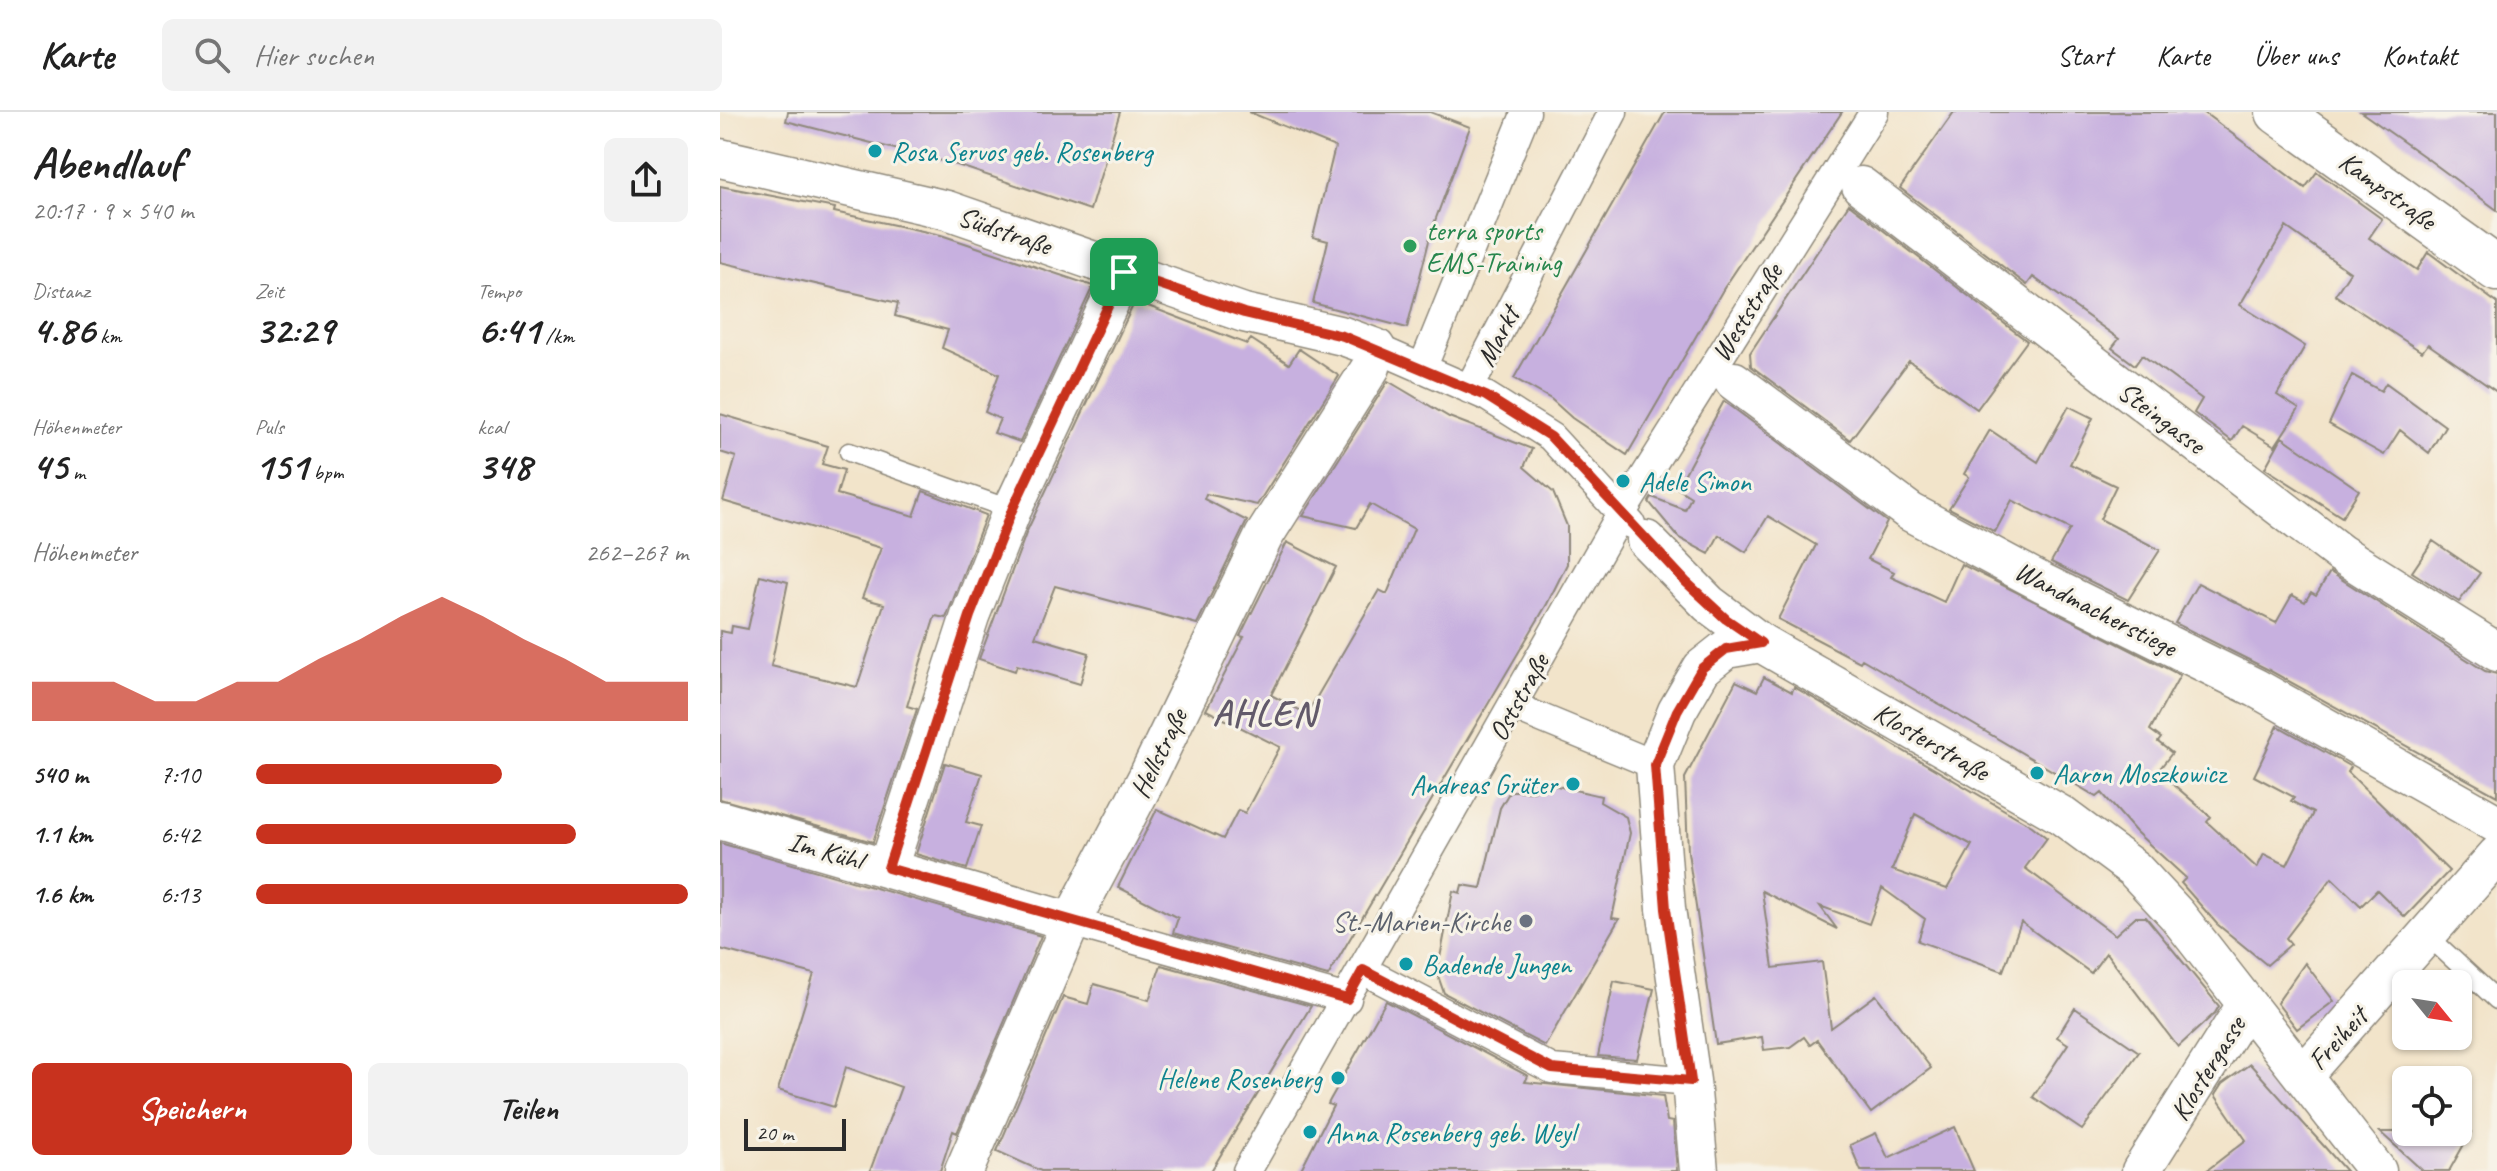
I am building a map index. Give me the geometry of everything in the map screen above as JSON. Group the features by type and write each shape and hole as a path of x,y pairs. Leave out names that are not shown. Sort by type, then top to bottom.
{"street":[{"name":"Markt","path":"1422,369 1525,112"},
{"name":"Markt","path":"1469,389 1613,112"},
{"name":"Weststraße","path":"1634,527 1723,373 1849,178 1874,112"},
{"name":"Kampstraße","path":"2278,112 2497,269"},
{"name":"Südstraße","path":"720,158 947,210 1244,313 1343,336 1376,348"},
{"name":"Steingasse","path":"1849,178 2340,553 2497,652"},
{"path":"888,868 970,616 1012,510 1124,272"},
{"name":"Markt","path":"1376,348 1469,389 1551,437 1634,527"},
{"name":"Hellstraße","path":"964,1171 1071,922 1148,776 1264,536 1371,367 1376,348"},
{"name":"Wandmacherstiege","path":"1723,373 1910,512 2043,583 2256,688 2497,824"},
{"name":"Klosterstraße","path":"1634,527 1709,604 1761,643 2061,815 2134,869 2177,915 2377,1171"},
{"name":"Oststraße","path":"1247,1171 1514,703 1634,527"},
{"path":"1699,1171 1691,1081 1666,909 1655,765 1677,711 1702,668 1726,649 1761,643"},
{"path":"1514,703 1529,713 1655,765"},
{"name":"Im Kühl","path":"720,820 1347,999"},
{"name":"Freiheit","path":"2303,1075 2497,855"},
{"path":"1363,970 1552,1069 1691,1081"},
{"name":"Klostergasse","path":"2141,1171 2246,1005"}],"lane":[{"path":"849,452 1012,510"},
{"path":"2427,935 2497,1000"}],"building":[{"path":"788,112 1120,112 1090,210 957,165 786,121"},
{"path":"1249,112 1430,112 1470,127 1432,229 1407,328 1313,303 1328,241 1313,237 1335,147"},
{"path":"1665,112 1842,112 1724,288 1627,455 1572,418 1551,399 1514,378"},
{"path":"1954,112 2203,112 2305,188 2317,172 2382,219 2369,238 2417,270 2428,252 2497,303 2497,392 2428,344 2422,352 2335,295 2350,272 2286,227 2240,305 2305,346 2277,395 2299,409 2275,446 2242,426 2232,441 2194,413 2202,399 2142,355 2135,365 2112,348 2119,339 2033,277 2027,285 1900,188"},
{"path":"2361,112 2497,112 2497,210 2425,157"},
{"path":"720,186 835,208 834,212 941,235 1093,286 1020,442 994,433 1000,419 985,412 999,374 942,348 948,330 895,316 898,303 720,262"},
{"path":"1849,204 2027,341 1977,409 1909,361 1850,440 1751,366 1750,353"},
{"path":"1135,301 1247,344 1251,339 1289,364 1299,349 1339,376 1257,505 1206,494 1204,499 1247,521 1197,624 1055,586 1035,637 1089,653 1080,684 1017,665 1015,671 979,659 1027,531"},
{"path":"2352,375 2381,391 2386,383 2445,426 2429,453 2400,430 2384,455 2329,424"},
{"path":"1388,381 1449,417 1532,449 1524,467 1553,492 1567,526 1567,564 1547,604 1328,976 1173,933 1178,918 1118,887 1157,809 1223,839 1238,810 1245,813 1280,747 1206,710 1244,637 1240,636 1287,542 1336,567 1271,695 1307,714 1379,590 1387,594 1414,529 1370,504 1356,528 1303,516"},
{"path":"1724,401 1887,522 1868,559 1894,572 1891,577 1944,602 1961,564 2180,675 2150,730 2161,738 2158,742 2172,753 2158,771 2211,817 2207,822 2257,868 2264,854 2287,865 2313,813 2291,801 2294,797 2254,776 2278,726 2351,767 2348,772 2449,871 2405,917 2377,890 2361,906 2332,878 2286,938 2291,944 2267,965 2217,924 2181,883 2186,878 2136,832 2102,793 2097,797 1862,659 1860,662 1778,619 1816,545 1768,516 1746,552 1719,535 1709,554 1679,538 1649,502 1652,497 1685,510 1691,497 1677,488"},
{"path":"2069,406 2093,418 2070,464 2116,486 2100,519 2160,550 2128,600 2051,562 2070,529 2012,500 1995,532 1949,508 1969,477 1964,474 1990,430 2038,462"},
{"path":"720,414 828,446 822,464 844,470 837,494 914,516 923,491 986,515 946,618 935,616 907,706 917,709 873,842 720,799 720,631 731,633 732,626 748,629 760,575 788,582 771,666 857,687 884,604 862,598 881,548 723,501 736,457 720,452"},
{"path":"2282,437 2359,490 2342,517 2265,468"},
{"path":"2433,541 2480,573 2459,602 2412,572"},
{"path":"2330,572 2485,671 2497,674 2497,796 2267,669 2175,623 2198,583 2276,623 2292,595 2305,602 2311,592 2316,595"},
{"path":"1764,677 1792,692 1794,687 2032,826 2047,838 2025,868 2115,935 2135,917 2146,917 2219,1006 2215,1013 2178,1047 2106,953 2091,973 2021,922 2003,971 1918,941 1925,919 1882,888 1869,924 1820,906 1837,929 1762,891 1773,968 1822,962 1831,1028 1876,995 1931,1068 1871,1113 1817,1040 1810,1045 1804,1037 1790,1047 1764,1050 1762,1037 1716,1044 1688,852 1685,778 1736,681 1757,691","holes":["1915,814 1972,845 1947,889 1892,870"]},
{"path":"945,763 982,774 966,822 981,826 967,869 916,854"},
{"name":"St.-Marien-Kirche","path":"1539,782 1601,796 1600,802 1626,817 1630,833 1612,918 1619,919 1545,1046 1444,993 1437,973 1453,891 1460,893 1462,885 1481,888 1500,808 1510,791 1534,791"},
{"path":"720,843 1041,936 957,1133 953,1131 940,1171 870,1171 901,1087 846,1067 834,1107 778,1090 814,974 720,949"},
{"path":"2305,963 2334,1001 2297,1029 2277,1003"},
{"path":"1161,965 1311,1006 1211,1171 1041,1171 997,1151 1063,997 1088,1004 1094,984 1149,1000"},
{"path":"1614,981 1654,989 1637,1059 1598,1056"},
{"path":"1386,1001 1528,1076 1525,1082 1663,1096 1667,1121 1673,1122 1677,1171 1300,1171 1333,1106 1328,1104 1330,1100"},
{"path":"2075,1008 2139,1052 2082,1130 2033,1097 2068,1044 2057,1037"},
{"path":"2250,1064 2346,1171 2206,1171 2246,1140 2215,1095 2222,1084"},
{"path":"1955,1127 1974,1171 1861,1171 1850,1145 1876,1133 1888,1158"},
{"path":"2380,1132 2392,1132 2392,1143"},
{"path":"2395,1146 2463,1146 2449,1171 2423,1171"}],"place":[{"name":"Rosa Servos geb. Rosenberg","path":"875,151"},
{"name":"terra sports EMS-Training","path":"1410,246"},
{"name":"Adele Simon","path":"1623,481"},
{"name":"Aaron Moszkowicz","path":"2037,773"},
{"name":"Andreas Grüter","path":"1573,784"},
{"name":"St.-Marien-Kirche","path":"1526,921"},
{"name":"Badende Jungen","path":"1406,964"},
{"name":"Helene Rosenberg","path":"1338,1078"},
{"name":"Anna Rosenberg geb. Weyl","path":"1310,1132"}],"district":[{"name":"AHLEN","path":"1265,712"}],"route":[{"path":"1124,272 1244,313 1343,336 1486,396 1551,437 1686,582 1726,619 1761,643 1738,644 1726,649 1702,668 1661,743 1655,765 1666,909 1691,1081 1552,1069 1363,970 1347,999 888,868 970,616 1012,510 1124,272"}]}
